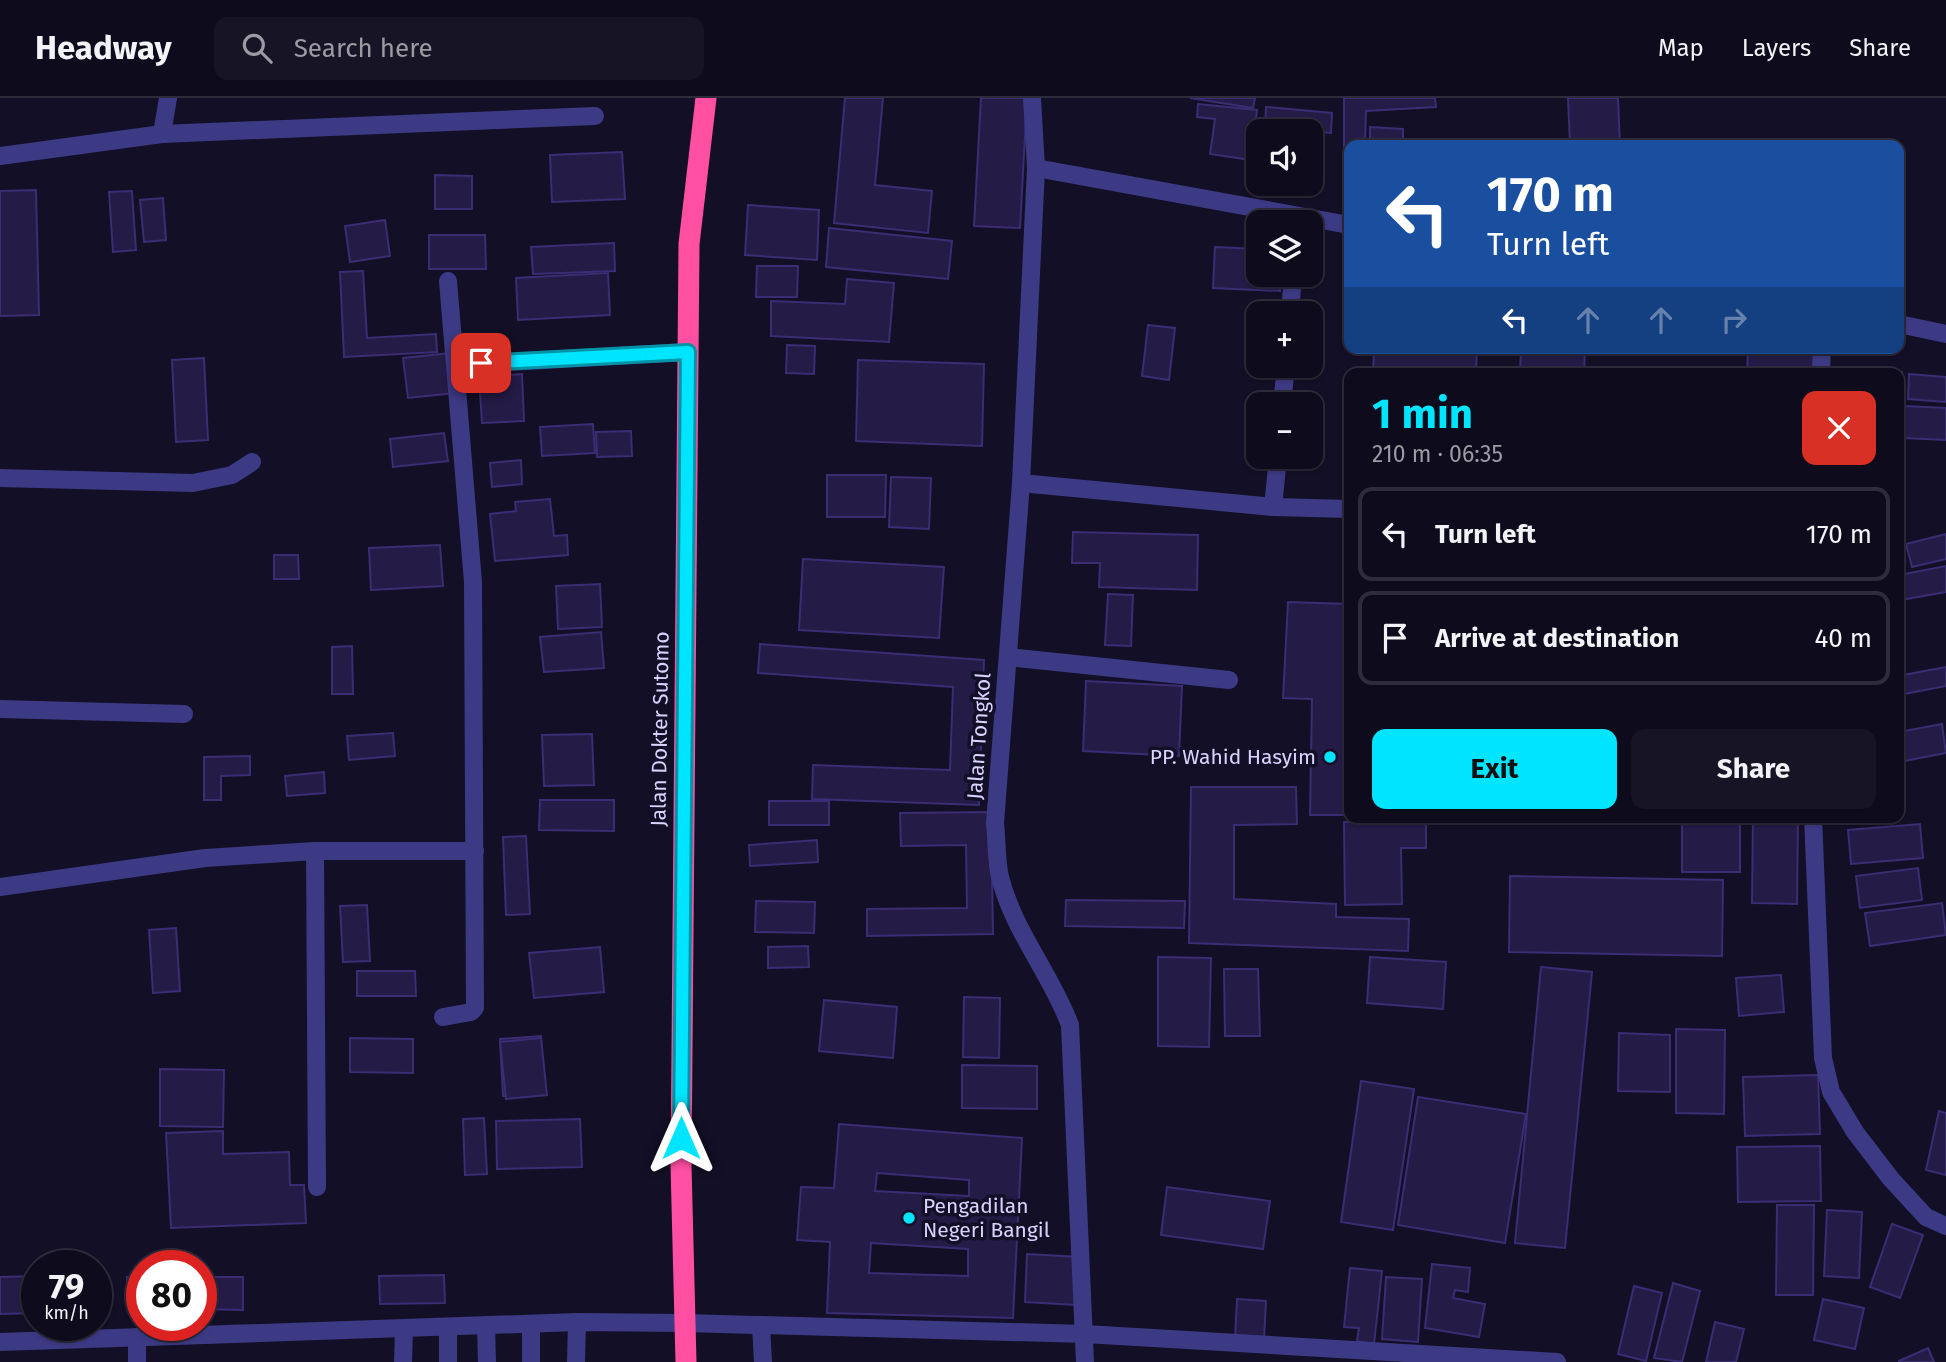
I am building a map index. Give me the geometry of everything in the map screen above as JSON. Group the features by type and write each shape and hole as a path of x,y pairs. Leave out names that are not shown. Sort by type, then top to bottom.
{"highway":[{"name":"Jalan Dokter Sutomo","path":"686,1362 681,1165 689,244 706,98"}],"street":[{"path":"162,134 168,98"},
{"name":"Jalan Tongkol","path":"1032,98 1036,168 1021,483 995,822 1000,877 1014,916 1058,991 1070,1025 1085,1334 1084,1362"},
{"path":"0,156 162,134 595,116"},
{"path":"1036,168 1248,210"},
{"path":"1323,222 1344,225"},
{"path":"443,1017 471,1012 475,1007 473,583 448,281"},
{"path":"1904,325 1946,333"},
{"path":"455,365 688,352"},
{"path":"0,478 193,483 232,475 252,462"},
{"path":"1273,507 1277,469"},
{"path":"1021,483 1273,507 1344,509"},
{"path":"1008,657 1228,680"},
{"path":"0,709 184,714"},
{"path":"1813,823 1823,1058 1831,1091 1856,1132 1891,1179 1926,1217 1946,1226"},
{"path":"0,887 205,858 315,851 475,851"},
{"path":"315,851 317,1187"},
{"path":"576,1362 577,1322"},
{"path":"217,1334 577,1322 685,1323 1085,1334 1557,1362"},
{"path":"531,1324 531,1362"},
{"path":"486,1325 487,1362"},
{"path":"761,1325 763,1362"},
{"path":"448,1328 448,1362"},
{"path":"403,1362 404,1329"},
{"path":"0,1342 126,1336"},
{"path":"136,1362 137,1341"}],"building":[{"path":"845,98 883,98 875,185 932,191 928,233 834,223"},
{"path":"981,98 1027,98 1020,228 974,226"},
{"path":"1190,98 1255,98 1253,108"},
{"path":"1344,98 1435,98 1436,107 1366,111 1365,140 1344,140"},
{"path":"1568,98 1618,98 1620,140 1570,140"},
{"path":"1198,104 1257,110 1256,119 1246,119 1246,159 1210,154 1215,119 1197,117"},
{"path":"1266,107 1332,113 1331,133 1323,132 1323,119 1265,119"},
{"path":"1370,127 1403,129 1403,140 1370,140"},
{"path":"622,152 625,199 552,202 550,155"},
{"path":"435,175 472,176 472,209 435,209"},
{"path":"36,190 39,315 0,316 0,191"},
{"path":"132,191 136,250 113,252 109,192"},
{"path":"163,198 166,240 144,242 140,200"},
{"path":"748,205 819,210 817,260 745,255"},
{"path":"385,220 390,256 350,262 345,226"},
{"path":"829,228 952,241 948,279 826,267"},
{"path":"429,235 485,235 486,269 429,269"},
{"path":"614,243 615,271 533,274 531,247"},
{"path":"1215,247 1246,248 1246,287 1280,287 1280,291 1213,288"},
{"path":"757,266 798,266 797,297 756,297"},
{"path":"363,271 367,338 436,334 437,352 344,357 340,272"},
{"path":"608,273 610,315 518,320 516,278"},
{"path":"847,279 894,283 889,342 771,336 771,301 845,304"},
{"path":"1148,325 1175,328 1169,380 1142,376"},
{"path":"787,345 815,346 814,374 786,373"},
{"path":"450,353 455,393 408,398 403,358"},
{"path":"1374,354 1477,354 1476,368 1373,368"},
{"path":"1521,354 1585,354 1584,368 1520,368"},
{"path":"1748,354 1814,354 1813,368 1747,368"},
{"path":"204,358 208,440 176,442 172,360"},
{"path":"858,360 984,364 982,446 856,441"},
{"path":"522,374 524,421 482,423 479,377"},
{"path":"1909,374 1946,377 1946,402 1908,399"},
{"path":"1905,406 1946,408 1946,440 1904,438"},
{"path":"593,424 595,453 542,456 540,427"},
{"path":"631,431 632,456 597,457 596,432"},
{"path":"444,433 448,461 393,467 390,439"},
{"path":"521,460 522,484 492,487 490,463"},
{"path":"827,475 886,475 885,517 827,517"},
{"path":"891,477 931,478 929,529 889,527"},
{"path":"550,499 554,536 567,535 568,555 495,561 490,514 516,511 515,502"},
{"path":"1073,532 1198,535 1197,590 1099,587 1100,563 1072,563"},
{"path":"1946,534 1946,559 1912,567 1906,544"},
{"path":"440,545 443,586 371,590 369,548"},
{"path":"274,555 298,555 299,579 274,579"},
{"path":"803,559 944,567 939,638 799,630"},
{"path":"1946,566 1946,592 1904,599 1904,574"},
{"path":"600,584 602,627 558,629 556,586"},
{"path":"1108,594 1133,595 1131,646 1105,645"},
{"name":"PP. Wahid Hasyim","path":"1288,602 1344,604 1344,815 1310,815 1312,699 1283,698"},
{"path":"601,632 604,668 544,672 540,637"},
{"path":"760,644 984,660 979,805 812,799 813,765 950,770 953,687 758,673"},
{"path":"352,646 353,694 332,694 332,647"},
{"path":"1946,667 1946,686 1904,694 1904,675"},
{"path":"1086,681 1182,686 1179,756 1083,751"},
{"path":"1942,724 1946,753 1904,761 1904,731"},
{"path":"393,733 395,756 349,760 347,736"},
{"path":"592,734 594,785 544,786 542,735"},
{"path":"250,756 250,775 221,776 221,800 204,800 204,757"},
{"path":"324,772 325,793 287,796 285,776"},
{"path":"1191,787 1296,787 1297,824 1234,825 1234,899 1336,904 1336,917 1409,919 1408,951 1189,943"},
{"path":"540,800 614,800 614,831 539,830"},
{"path":"769,801 829,801 829,825 769,825"},
{"path":"991,812 993,934 867,936 867,909 967,908 966,845 901,846 900,813"},
{"path":"1344,823 1426,823 1426,848 1401,848 1402,904 1345,905"},
{"path":"1682,823 1740,823 1740,872 1682,872"},
{"path":"1753,823 1798,823 1797,904 1752,903"},
{"path":"1920,824 1923,858 1851,864 1848,830"},
{"path":"526,836 530,914 506,915 503,837"},
{"path":"817,840 818,862 750,866 749,845"},
{"path":"1918,868 1922,900 1860,908 1856,876"},
{"path":"1510,876 1723,880 1722,956 1509,952"},
{"path":"1066,900 1185,901 1184,928 1065,926"},
{"path":"756,901 815,902 814,933 755,932"},
{"path":"1942,903 1946,935 1870,946 1865,913"},
{"path":"367,905 370,961 343,962 340,906"},
{"path":"176,928 180,991 153,993 149,930"},
{"path":"808,946 809,967 768,968 768,947"},
{"path":"600,947 604,992 534,998 529,953"},
{"path":"1158,957 1211,958 1209,1047 1158,1046"},
{"path":"1370,957 1446,962 1443,1009 1367,1003"},
{"path":"1541,967 1592,972 1565,1248 1515,1243"},
{"path":"1224,969 1258,969 1260,1036 1225,1036"},
{"path":"357,971 415,971 416,996 357,996"},
{"path":"1781,975 1784,1012 1739,1016 1736,978"},
{"path":"964,997 1000,998 999,1058 963,1057"},
{"path":"824,1000 897,1007 893,1058 819,1051"},
{"path":"1676,1029 1725,1030 1724,1114 1676,1113"},
{"path":"1619,1033 1670,1035 1670,1092 1618,1091"},
{"path":"541,1036 544,1094 503,1096 500,1039"},
{"path":"350,1038 413,1039 413,1073 350,1072"},
{"path":"541,1038 547,1095 506,1099 500,1042"},
{"path":"962,1065 1037,1066 1037,1109 962,1108"},
{"path":"160,1069 224,1070 223,1127 160,1126"},
{"path":"1818,1075 1820,1134 1745,1136 1743,1077"},
{"path":"1361,1081 1414,1089 1393,1230 1341,1222"},
{"path":"1418,1097 1526,1114 1505,1243 1398,1225"},
{"path":"1939,1111 1946,1113 1946,1175 1926,1170"},
{"path":"484,1118 487,1174 465,1175 463,1119"},
{"path":"580,1119 582,1167 497,1169 496,1121"},
{"name":"Pengadilan Negeri Bangil","path":"839,1124 1022,1138 1013,1318 827,1313 830,1242 797,1240 801,1187 834,1188","holes":["877,1173 969,1180 969,1196 875,1191","871,1243 968,1249 968,1276 869,1273"]},
{"path":"223,1131 223,1154 289,1152 290,1185 304,1185 306,1223 171,1228 166,1133"},
{"path":"1820,1146 1821,1201 1738,1202 1737,1147"},
{"path":"1167,1187 1270,1201 1263,1249 1161,1235"},
{"path":"1777,1205 1814,1205 1813,1295 1776,1295"},
{"path":"1827,1210 1862,1212 1859,1278 1824,1276"},
{"path":"1892,1224 1923,1235 1900,1298 1870,1287"},
{"path":"1027,1254 1079,1257 1076,1305 1025,1302"},
{"path":"1432,1264 1470,1268 1468,1292 1455,1290 1453,1298 1485,1304 1479,1337 1425,1328"},
{"path":"1350,1268 1382,1271 1374,1344 1357,1341 1359,1328 1344,1327"},
{"path":"444,1275 445,1303 380,1304 379,1276"},
{"path":"21,1276 21,1313 0,1314 0,1277"},
{"path":"217,1277 243,1277 243,1310 217,1309"},
{"path":"1386,1277 1422,1279 1418,1342 1382,1339"},
{"path":"1673,1283 1700,1291 1682,1362 1654,1358"},
{"path":"1634,1286 1662,1293 1646,1361 1618,1354"},
{"path":"1237,1299 1266,1301 1264,1340 1235,1338"},
{"path":"1823,1299 1864,1308 1855,1349 1814,1340"},
{"path":"1715,1322 1744,1329 1736,1362 1706,1362"},
{"path":"1928,1348 1934,1362 1899,1362 1899,1361"}],"place":[{"name":"PP. Wahid Hasyim","path":"1330,757"},
{"name":"Pengadilan Negeri Bangil","path":"909,1218"}],"route":[{"path":"481,363 688,352 681,1138"}]}
